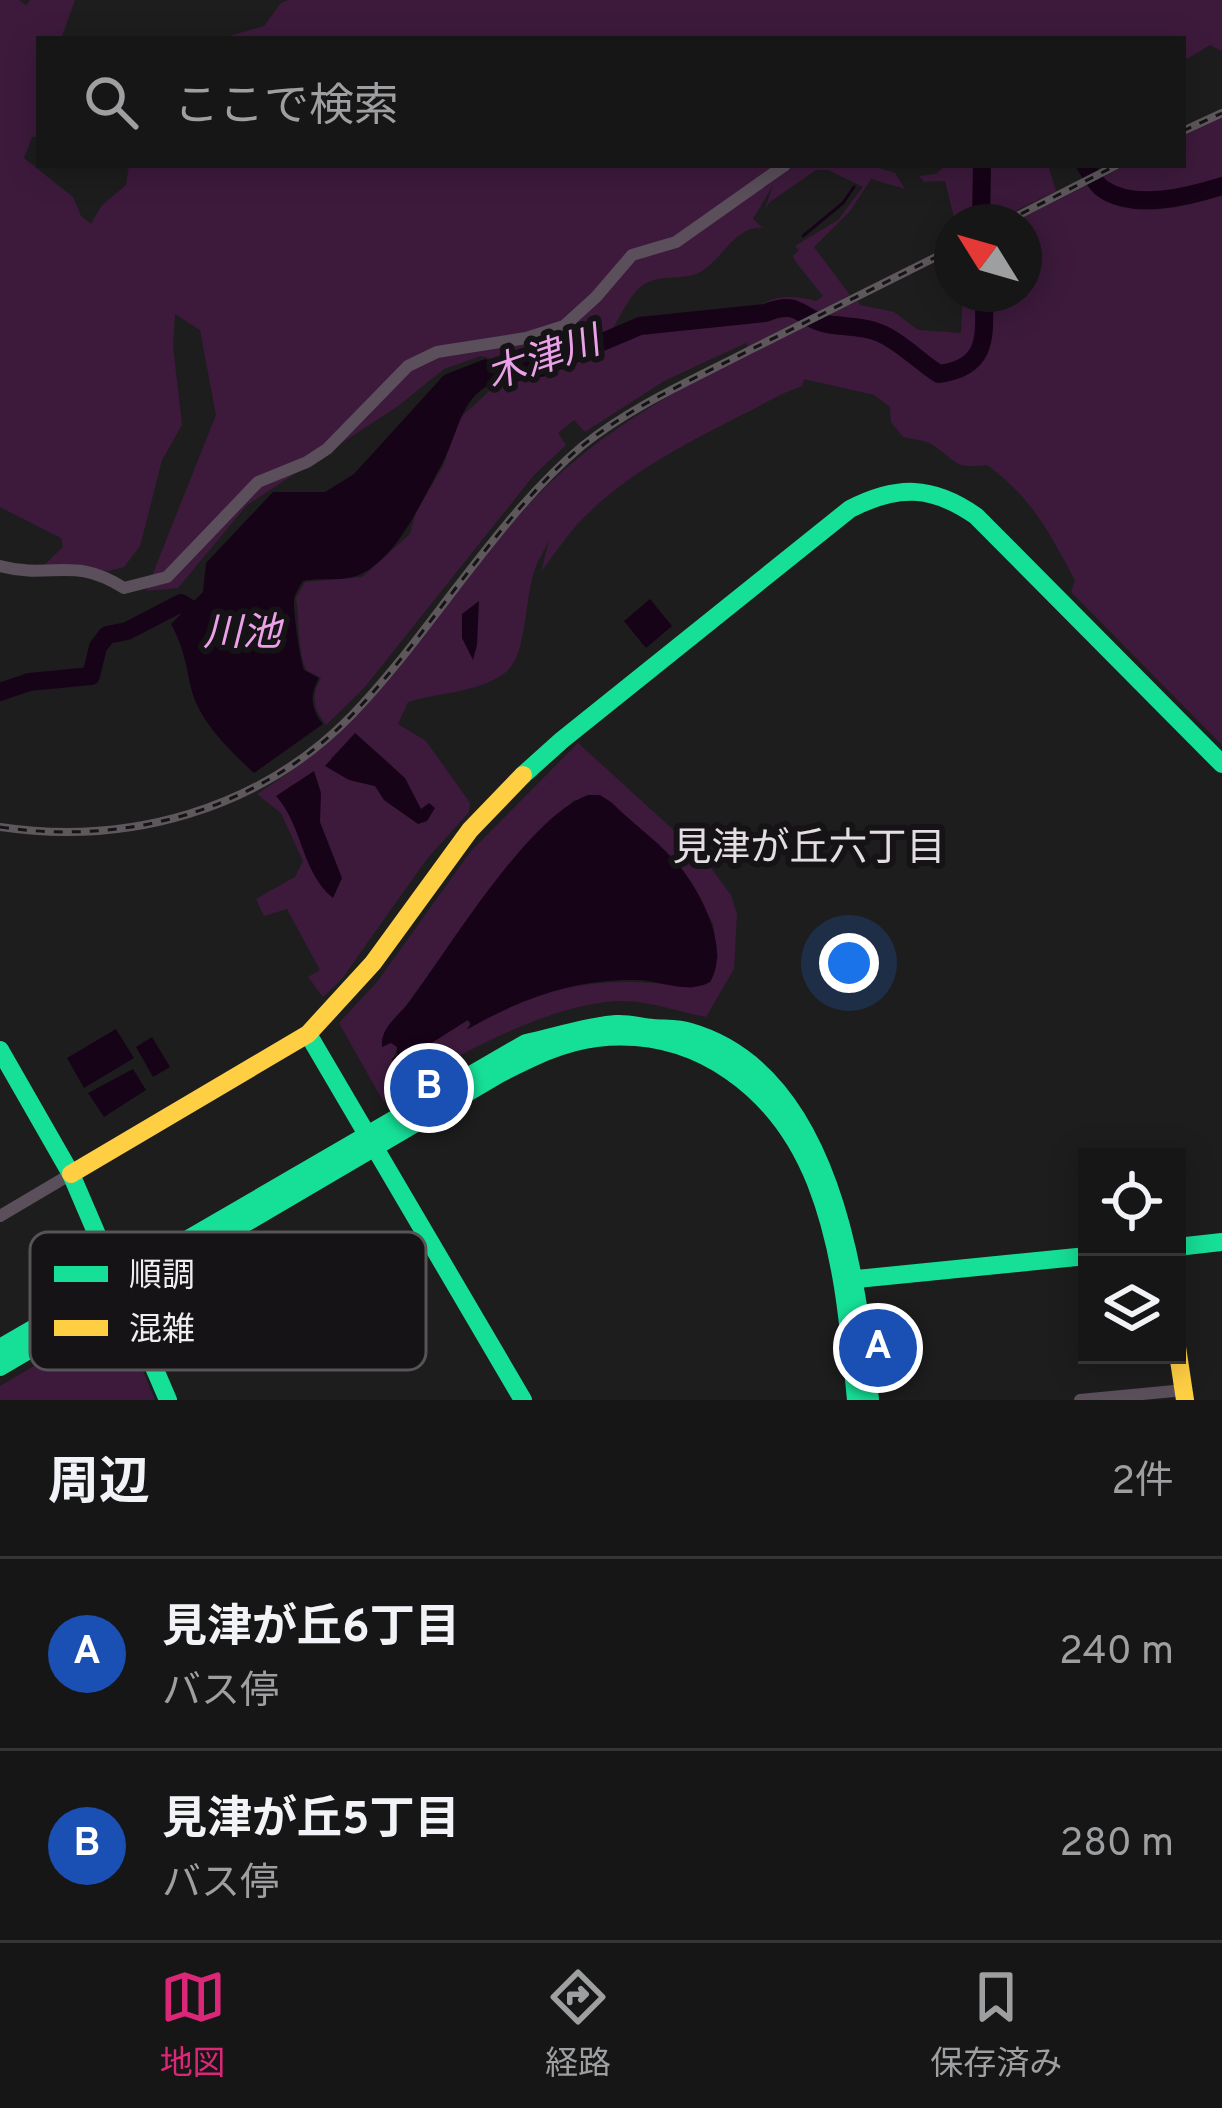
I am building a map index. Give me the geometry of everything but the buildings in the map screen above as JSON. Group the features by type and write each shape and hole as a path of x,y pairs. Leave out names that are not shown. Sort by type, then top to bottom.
{"street":[{"path":"0,566 100,572 124,588 158,582 258,482 327,449 408,366 437,352 526,338 564,326 632,255 676,242 781,168"},
{"path":"0,1216 308,1034 373,963 470,830 513,785 562,740 850,509 878,494 902,488 925,490 964,507 1222,764"},
{"path":"308,1034 425,1232"},
{"path":"214,1232 371,1140 532,1058 596,1038 664,1039 719,1060 745,1078 778,1112 806,1157 849,1280 870,1400"},
{"path":"0,1050 71,1174 96,1232"},
{"path":"426,1234 523,1400"},
{"path":"1186,1246 1222,1242"},
{"path":"849,1280 1078,1257"},
{"path":"849,1280 856,1400"},
{"path":"0,1348 30,1333"},
{"path":"0,1367 30,1347"},
{"path":"1080,1400 1179,1396 1178,1364"},
{"path":"155,1370 168,1400"}],"shaded area":[{"path":"0,0 26,5 30,0 75,0 62,36 36,36 36,136 24,158 73,197 81,216 91,224 102,205 126,185 129,168 879,168 895,173 905,189 871,179 850,211 814,247 850,295 749,347 746,343 664,381 585,432 574,420 558,433 566,445 534,475 364,688 326,725 315,702 321,678 306,670 303,662 296,598 305,582 362,577 410,534 460,418 498,383 520,380 517,366 481,356 444,369 398,406 247,505 178,588 146,591 216,415 200,330 175,314 173,346 182,425 162,460 140,546 124,567 109,571 45,564 63,547 61,538 0,507","holes":["816,170 828,170 863,187 838,220 795,246 799,250 795,261 823,296 816,301 776,299 742,321 612,330 645,284 702,271 737,237 763,228 753,219 773,185 765,209"]},
{"path":"1222,0 1222,51 1210,45 1186,59 1186,36 229,36 264,26 281,3"},
{"path":"1222,117 1222,745 1071,592 1075,580 1048,531 1003,478 987,465 962,465 930,443 903,437 891,422 890,407 874,395 804,379 802,386 700,437 620,486 575,527 541,572 549,541 533,575 518,654 506,672 471,688 408,702 398,724 426,741 470,803 469,812 426,860 341,980 323,997 308,977 320,970 287,909 264,916 256,899 295,877 303,861 281,813 257,794 302,762 376,691 538,495 571,464 647,409 858,301 894,312 918,330 961,333 962,312 1042,312 1042,208 1121,168 1186,168 1186,135","holes":["356,734 391,765 421,809 400,806 375,786 344,775 335,765 331,758"]},
{"path":"943,168 1049,168 1056,191 1030,204 951,204 945,181 924,182 919,176"},
{"path":"578,743 702,856 731,895 737,914 734,969 706,1017 623,1001 563,1011 466,1052 383,1101 339,1023 377,982 471,851","holes":["574,800 611,802 682,870 713,924 718,958 692,988 631,982 551,992 470,1028 468,1019 403,1061 393,1059 397,1047 391,1042 383,1046 389,1027 507,871"]},
{"path":"30,1368 142,1370 155,1400 0,1400 0,1386"}],"water":[{"name":"川池","path":"485,359 516,368 517,378 484,388 474,397 408,527 386,556 359,575 303,581 299,587 294,599 299,646 304,670 319,678 313,702 323,724 254,773 201,712 171,624 203,592 206,563 273,492 325,492 354,474 444,375"},
{"path":"650,599 672,626 646,648 624,621"},
{"path":"479,601 473,660 462,638 462,614"},
{"path":"355,733 405,778 421,809 429,803 435,808 427,821 418,824 384,800 375,786 349,780 325,766"},
{"path":"314,771 321,793 320,822 342,878 333,898 314,875 276,796"},
{"path":"588,795 611,802 689,880 715,939 717,954 710,982 683,987 613,981 569,987 527,1000 466,1030 471,1024 468,1020 403,1061 391,1060 397,1047 391,1043 382,1047 387,1028 491,886 540,829"},
{"path":"116,1029 134,1058 84,1088 67,1058"},
{"path":"152,1037 170,1067 153,1077 136,1047"},
{"path":"133,1069 146,1090 104,1117 88,1093"}],"waterway":[{"name":"木津川","path":"981,204 982,168"},
{"name":"木津川","path":"1087,168 1100,187 1131,199 1163,200 1222,186"},
{"path":"803,236 843,203 854,187"},
{"name":"木津川","path":"494,376 541,368 640,326 786,308 827,324 877,332 939,374 956,370 976,356 984,312"},
{"name":"木津川","path":"0,692 29,682 91,676 98,647 107,635 127,631 181,603 194,611 204,605"}],"railway":[{"path":"1186,130 1222,113"},
{"path":"1040,204 1111,168"},
{"path":"0,827 48,832 143,825 189,814 275,776 315,749 365,701 515,514 582,446 663,394 934,258"}],"traffic: fast":[{"path":"523,775 850,509 899,492 944,498 976,516 1222,764"},
{"path":"200,1232 526,1043 616,1024 686,1031 738,1055 776,1090 806,1134 845,1240 870,1400"},
{"path":"308,1034 424,1232"},
{"path":"230,1232 535,1056 596,1038 668,1043 701,1054 731,1072 781,1120 800,1150 825,1209 839,1263 856,1400"},
{"path":"0,1050 71,1174 96,1232"},
{"path":"426,1235 523,1400"},
{"path":"1186,1246 1222,1242"},
{"path":"847,1280 1078,1257"},
{"path":"0,1348 30,1331"},
{"path":"0,1367 30,1349"},
{"path":"155,1370 168,1400"}],"traffic: slow":[{"path":"71,1174 308,1034 373,963 470,830 523,775"},
{"path":"1180,1364 1185,1400"}],"place":[{"name":"見津が丘5丁目","path":"429,1088"},
{"name":"見津が丘6丁目","path":"878,1348"}],"district":[{"name":"見津が丘六丁目","path":"809,850"}]}
